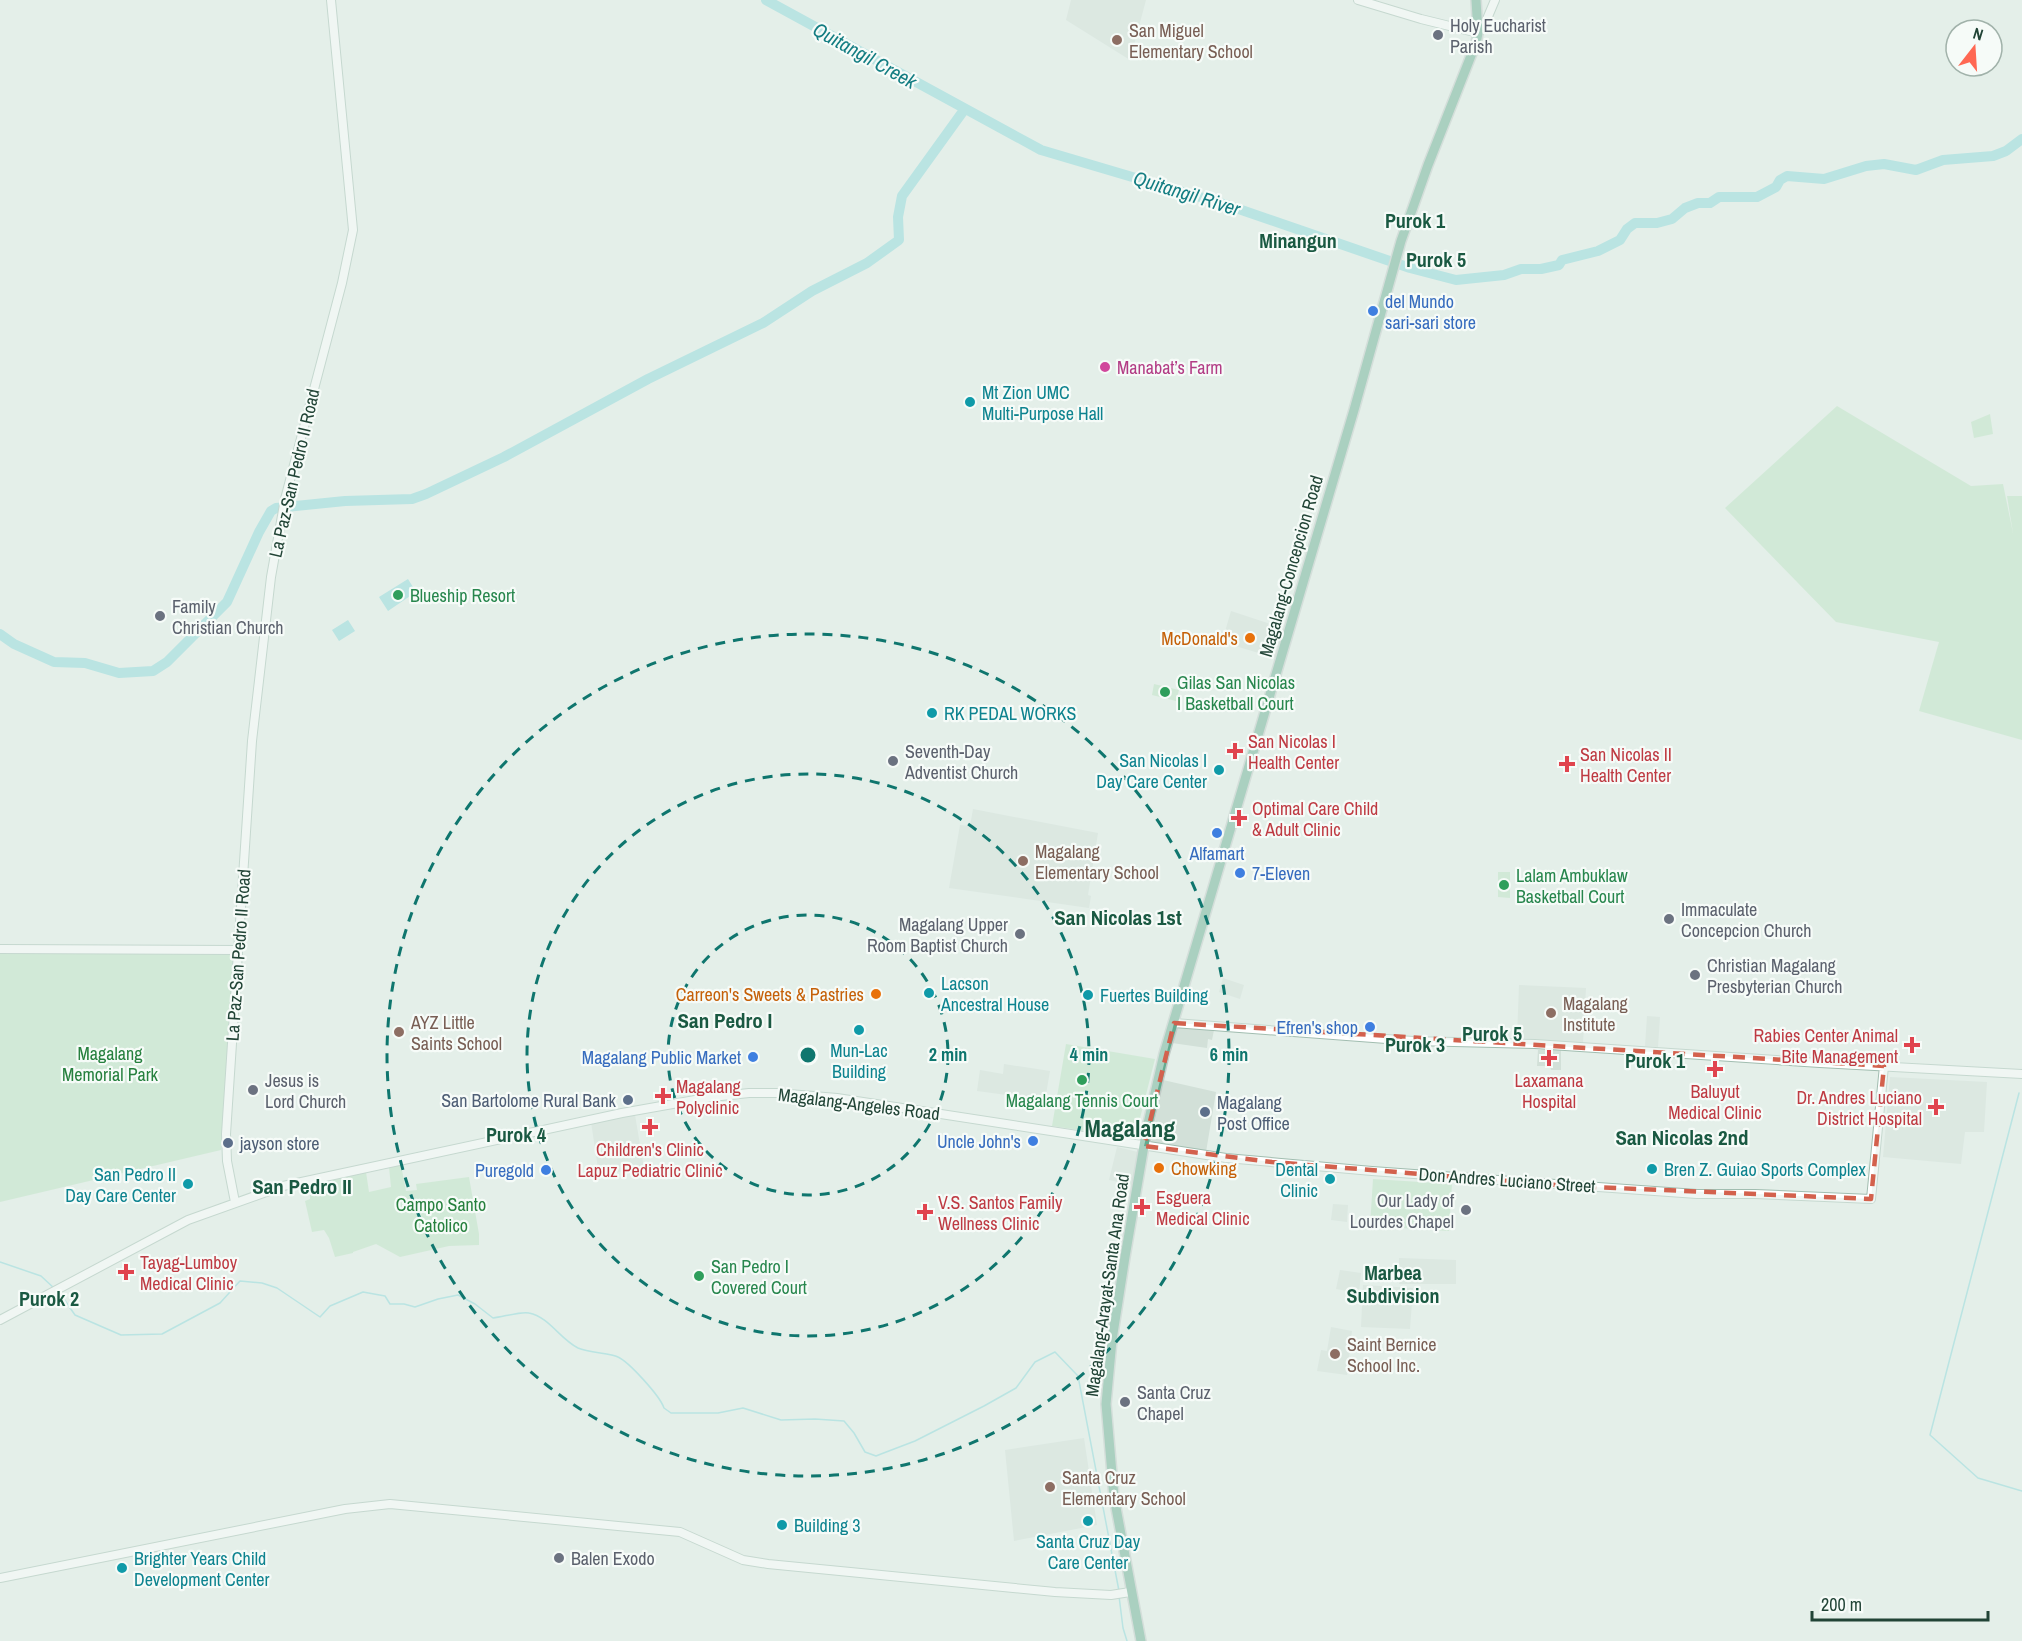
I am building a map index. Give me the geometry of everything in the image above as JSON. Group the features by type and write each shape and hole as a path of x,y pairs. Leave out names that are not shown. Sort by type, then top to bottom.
{"main road":[{"name":"Magalang-Concepcion Road","path":"1144,1146 1164,1054 1354,410 1398,252 1478,33 1476,0"},
{"name":"Magalang-Arayat-Santa Ana Road","path":"1141,1641 1122,1593 1106,1404 1112,1340 1144,1146"}],"street":[{"name":"La Paz-San Pedro II Road","path":"235,1202 225,1144 252,741 271,577 285,499 342,283 353,230 331,0"},
{"path":"1358,0 1478,33 1484,26 1495,0"},
{"path":"0,949 238,951"},
{"path":"1174,1023 1413,1041 1535,1044 2022,1074"},
{"name":"Don Andres Luciano Street","path":"1144,1146 1237,1159 1569,1186 1697,1194 1871,1199 1884,1066"},
{"name":"Magalang-Angeles Road","path":"0,1320 168,1229 235,1202 283,1186 388,1162 712,1096 777,1093 837,1098 1144,1146"},
{"path":"0,1578 345,1509 390,1504 680,1532 743,1560 768,1564 1055,1592 1122,1593"}],"highlighted area":[{"path":"1174,1023 1884,1066 1871,1199 1569,1186 1272,1162 1144,1146"}],"shaded area":[{"name":"San Miguel Elementary School","path":"1071,0 1146,0 1130,60 1066,20"},
{"path":"1231,611 1283,628 1275,658 1222,642"},
{"name":"Magalang Elementary School","path":"973,809 1098,833 1088,895 1091,896 1089,908 949,888 960,825 970,826"},
{"path":"1223,978 1244,985 1240,999 1219,992"},
{"name":"Magalang Institute","path":"1519,985 1586,988 1583,1043 1517,1038"},
{"path":"1647,1016 1660,1017 1658,1047 1645,1046"},
{"path":"1176,1027 1214,1030 1212,1040 1208,1039 1207,1048 1172,1043"},
{"name":"Laxamana Hospital","path":"1538,1050 1561,1050 1561,1070 1551,1070 1550,1066 1537,1066"},
{"path":"1004,1064 1050,1071 1045,1100 977,1091 980,1070 1003,1074"},
{"name":"Dr. Andres Luciano District Hospital","path":"1890,1077 1987,1082 1984,1132 1965,1132 1961,1164 1883,1157"},
{"path":"1163,1080 1216,1092 1206,1152 1151,1142"},
{"path":"635,1115 644,1168 599,1175 591,1122"},
{"path":"1117,1147 1138,1152 1133,1185 1109,1180"},
{"path":"1333,1204 1348,1205 1347,1222 1331,1220"},
{"path":"1399,1258 1456,1260 1456,1284 1399,1284"},
{"path":"1340,1270 1361,1273 1359,1293 1336,1289"},
{"path":"1363,1285 1413,1288 1410,1329 1361,1327"},
{"name":"Saint Bernice School Inc.","path":"1331,1327 1352,1331 1347,1375 1317,1371 1321,1350 1327,1351"},
{"name":"Santa Cruz Elementary School","path":"1084,1438 1097,1525 1014,1541 1005,1450"}],"green space":[{"path":"1837,406 1971,486 2003,484 2013,533 2007,496 2022,496 2022,740 1919,711 1939,642 1836,622 1725,508"},
{"path":"1990,414 1993,434 1974,438 1971,422"},
{"name":"Gilas San Nicolas I Basketball Court","path":"1154,684 1179,690 1176,701 1152,695"},
{"name":"Lalam Ambuklaw Basketball Court","path":"1498,872 1510,872 1510,898 1498,897"},
{"name":"Magalang Memorial Park","path":"0,953 234,953 221,1150 0,1202"},
{"path":"1066,1044 1155,1059 1135,1138 1052,1126"},
{"name":"Campo Santo Catolico","path":"401,1165 406,1191 417,1190 416,1184 469,1177 479,1245 449,1246 400,1257 376,1244 335,1257 324,1230 312,1232 305,1201 310,1199 310,1195 321,1192 319,1183 366,1172 369,1192 391,1187 389,1167"},
{"path":"1373,1179 1452,1184 1449,1231 1370,1226"}],"water":[{"name":"Blueship Resort","path":"408,579 416,592 388,611 379,597"},
{"path":"348,620 355,631 339,641 332,630"}],"waterway":[{"name":"Quitangil River","path":"766,0 1041,150 1227,205 1410,268 1456,280 1504,275 1521,269 1541,269 1559,265 1562,260 1598,251 1620,240 1627,229 1635,223 1657,223 1672,219 1685,208 1698,203 1710,203 1719,197 1757,197 1776,187 1780,180 1787,176 1824,179 1866,166 1884,164 1916,170 1943,160 1993,156 2006,151 2022,139"},
{"path":"0,634 14,644 54,662 85,663 119,673 153,671 167,662 227,602 259,532 271,511 276,508 345,501 412,499 426,494 504,457 648,379 763,323 812,291 867,263 899,240 898,217 902,196 964,110"},
{"path":"2019,1093 1930,1435 1978,1478 2022,1491"},
{"path":"0,1262 41,1276 55,1289"},
{"path":"59,1292 75,1315 121,1335 162,1334 220,1303 240,1281 262,1283 277,1288 320,1317 330,1306 363,1292 385,1296 390,1304 415,1307 458,1295 475,1304 493,1318 521,1313 536,1315 578,1348 618,1357 636,1372 651,1388 664,1408 671,1413 718,1413 743,1408 781,1420 844,1421 865,1452 876,1456 915,1441 1016,1388 1035,1362 1055,1352 1078,1376 1119,1591"},
{"path":"1119,1596 1127,1641"}],"place":[{"name":"Holy Eucharist Parish","path":"1438,35"},
{"name":"San Miguel Elementary School","path":"1117,40"},
{"name":"del Mundo sari-sari store","path":"1373,311"},
{"name":"Manabat’s Farm","path":"1105,367"},
{"name":"Mt Zion UMC Multi-Purpose Hall","path":"970,402"},
{"name":"Blueship Resort","path":"398,595"},
{"name":"Family Christian Church","path":"160,616"},
{"name":"McDonald's","path":"1250,638"},
{"name":"Gilas San Nicolas I Basketball Court","path":"1165,692"},
{"name":"RK PEDAL WORKS","path":"932,713"},
{"name":"San Nicolas I Health Center","path":"1235,751"},
{"name":"Seventh-Day Adventist Church","path":"893,761"},
{"name":"San Nicolas II Health Center","path":"1567,764"},
{"name":"San Nicolas I Day Care Center","path":"1219,770"},
{"name":"Optimal Care Child & Adult Clinic","path":"1239,818"},
{"name":"Alfamart","path":"1217,833"},
{"name":"Magalang Elementary School","path":"1023,861"},
{"name":"7-Eleven","path":"1240,873"},
{"name":"Lalam Ambuklaw Basketball Court","path":"1504,885"},
{"name":"Immaculate Concepcion Church","path":"1669,919"},
{"name":"Magalang Upper Room Baptist Church","path":"1020,934"},
{"name":"Christian Magalang Presbyterian Church","path":"1695,975"},
{"name":"Lacson Ancestral House","path":"929,993"},
{"name":"Carreon's Sweets & Pastries","path":"876,994"},
{"name":"Fuertes Building","path":"1088,995"},
{"name":"Magalang Institute","path":"1551,1013"},
{"name":"Efren's shop","path":"1370,1027"},
{"name":"Mun-Lac Building","path":"859,1030"},
{"name":"AYZ Little Saints School","path":"399,1032"},
{"name":"Rabies Center Animal Bite Management","path":"1912,1045"},
{"name":"Magalang Public Market","path":"753,1057"},
{"name":"Laxamana Hospital","path":"1549,1058"},
{"name":"Baluyut Medical Clinic","path":"1715,1069"},
{"name":"Magalang Tennis Court","path":"1082,1080"},
{"name":"Jesus is Lord Church","path":"253,1090"},
{"name":"Magalang Polyclinic","path":"663,1096"},
{"name":"San Bartolome Rural Bank","path":"628,1100"},
{"name":"Dr. Andres Luciano District Hospital","path":"1936,1107"},
{"name":"Magalang Post Office","path":"1205,1112"},
{"name":"Children's Clinic Lapuz Pediatric Clinic","path":"650,1127"},
{"name":"Uncle John's","path":"1033,1141"},
{"name":"jayson store","path":"228,1143"},
{"name":"Chowking","path":"1159,1168"},
{"name":"Bren Z. Guiao Sports Complex","path":"1652,1169"},
{"name":"Puregold","path":"546,1170"},
{"name":"Dental Clinic","path":"1330,1179"},
{"name":"San Pedro II Day Care Center","path":"188,1184"},
{"name":"Esguera Medical Clinic","path":"1142,1207"},
{"name":"Our Lady of Lourdes Chapel","path":"1466,1210"},
{"name":"V.S. Santos Family Wellness Clinic","path":"925,1212"},
{"name":"Tayag-Lumboy Medical Clinic","path":"126,1272"},
{"name":"San Pedro I Covered Court","path":"699,1276"},
{"name":"Saint Bernice School Inc.","path":"1335,1354"},
{"name":"Santa Cruz Chapel","path":"1125,1402"},
{"name":"Santa Cruz Elementary School","path":"1050,1487"},
{"name":"Santa Cruz Day Care Center","path":"1088,1521"},
{"name":"Building 3","path":"782,1525"},
{"name":"Balen Exodo","path":"559,1558"},
{"name":"Brighter Years Child Development Center","path":"122,1568"}],"district":[{"name":"Purok 1","path":"1415,220"},
{"name":"Minangun","path":"1298,240"},
{"name":"Purok 5","path":"1436,259"},
{"name":"San Nicolas 1st","path":"1118,917"},
{"name":"San Pedro I","path":"725,1020"},
{"name":"Purok 5","path":"1492,1033"},
{"name":"Purok 3","path":"1415,1044"},
{"name":"Purok 1","path":"1655,1060"},
{"name":"Magalang","path":"1130,1128"},
{"name":"Purok 4","path":"516,1134"},
{"name":"San Nicolas 2nd","path":"1682,1137"},
{"name":"San Pedro II","path":"302,1186"},
{"name":"Marbea Subdivision","path":"1393,1284"},
{"name":"Purok 2","path":"49,1298"}],"water label":[{"name":"Quitangil Creek","path":"865,55"}]}
